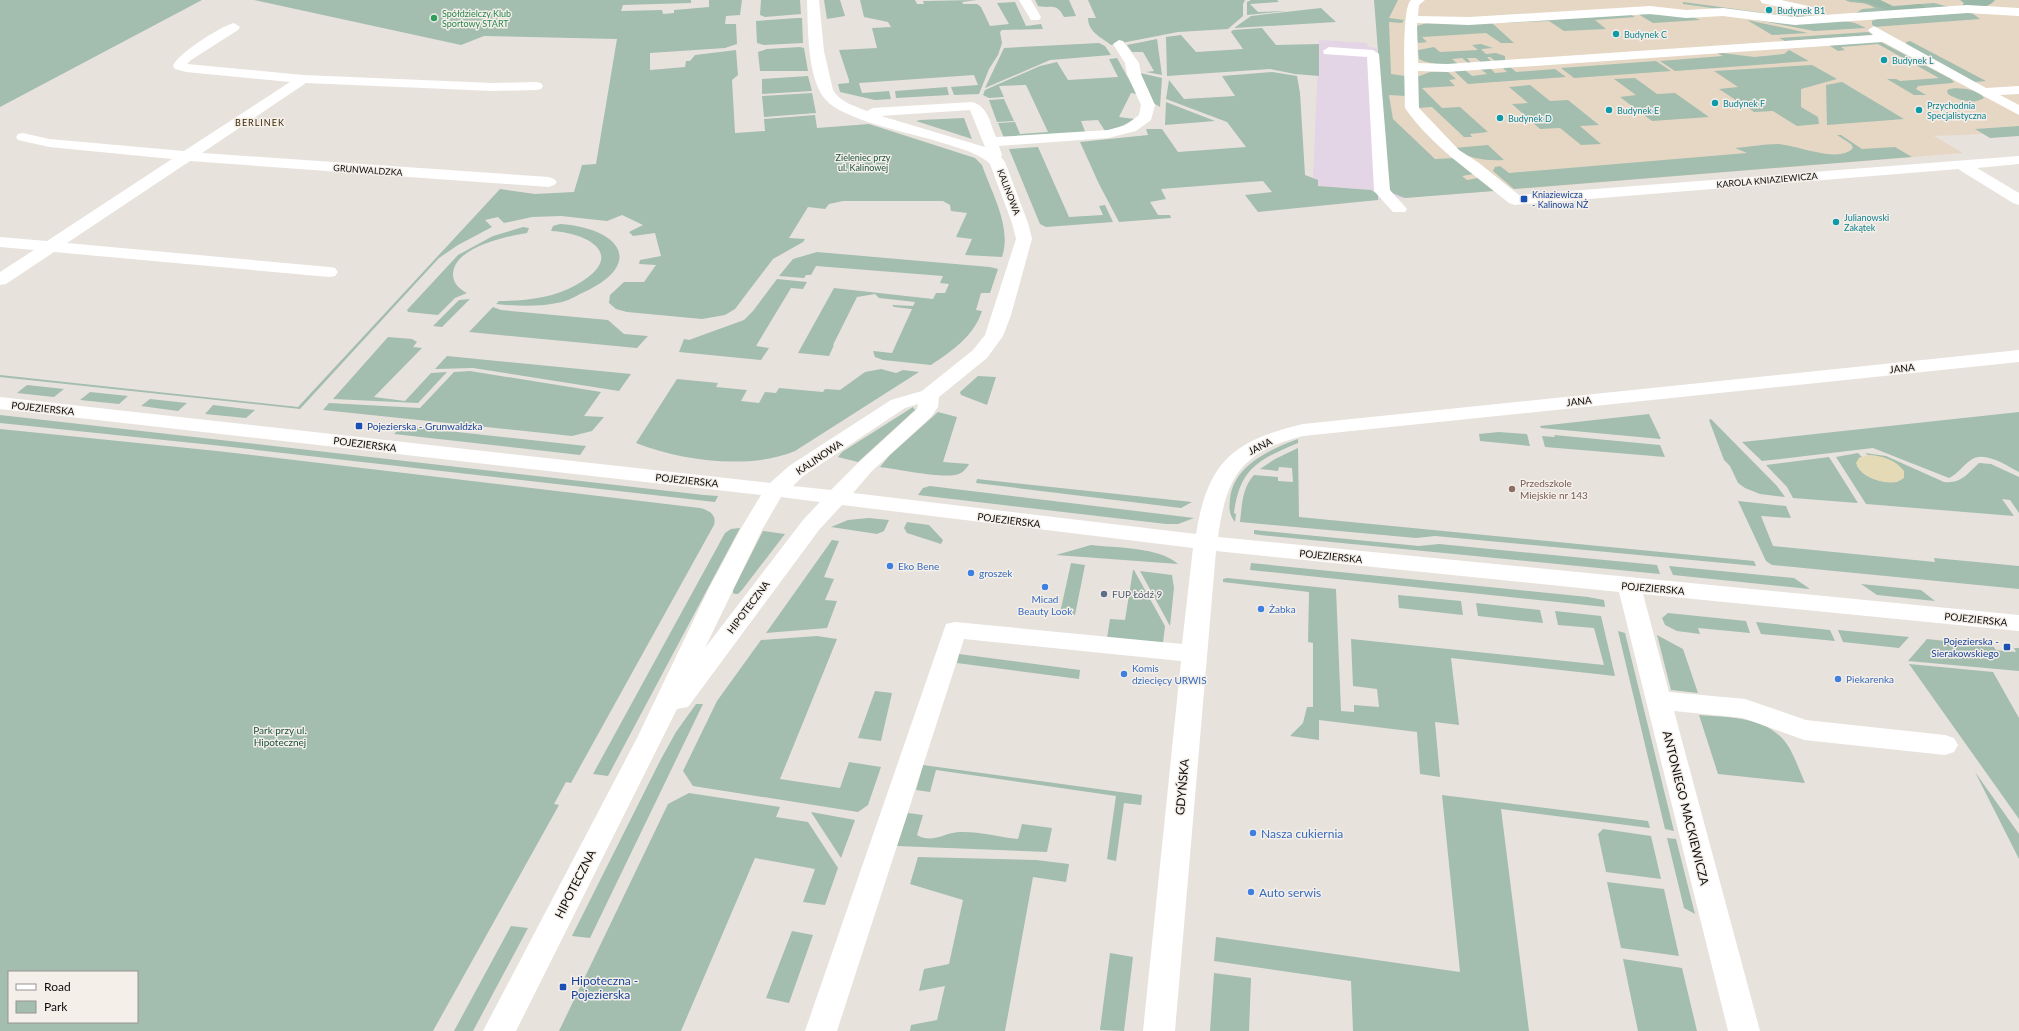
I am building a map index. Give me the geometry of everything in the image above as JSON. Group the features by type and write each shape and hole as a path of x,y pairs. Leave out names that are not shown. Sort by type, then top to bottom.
{"street":[{"name":"KALINOWA","path":"775,490 796,471 898,404 929,395 971,362 990,342 1002,315 1023,249 1023,231 997,162 993,158 978,150 859,113 836,102 830,97 821,73 816,44 813,0"},
{"path":"1025,0 1035,17"},
{"path":"1419,0 1413,4 1411,19 1411,67 1447,68 1885,38"},
{"path":"1766,0 1851,18 2019,111"},
{"path":"1411,19 1469,21 1650,10 1686,14 1723,12 1789,20 1851,18 1966,9 2019,12"},
{"path":"234,27 186,58 181,62 180,66 186,68 303,80 470,87 536,86"},
{"path":"990,142 1108,134 1131,128 1146,117 1148,104 1134,74 1132,63 1119,44"},
{"path":"1329,51 1373,54 1382,191 1399,209"},
{"name":"KAROLA KNIAZIEWICZA","path":"1411,67 1412,108 1454,153 1474,166 1515,200 2019,160"},
{"path":"0,280 303,80"},
{"path":"1984,92 2019,90"},
{"path":"859,113 972,106 977,108 997,162"},
{"name":"GRUNWALDZKA","path":"23,137 49,143 188,156 475,178 549,182"},
{"path":"1960,164 2019,200"},
{"path":"0,242 329,272"},
{"name":"JANA","path":"1206,543 1216,492 1221,480 1232,465 1246,453 1264,443 1299,431 2019,356"},
{"path":"835,498 886,446 924,413 928,407 929,395"},
{"name":"POJEZIERSKA","path":"0,403 775,490 1206,543 2019,623"},
{"name":"HIPOTECZNA","path":"499,1031 650,738 721,588 751,530 775,490"},
{"name":"HIPOTECZNA","path":"650,738 806,530 835,498"},
{"name":"GDYŃSKA","path":"1159,1031 1202,565 1206,543"},
{"name":"ANTONIEGO MACKIEWICZA","path":"1629,585 1744,1031"},
{"path":"821,1031 955,630 1194,654"},
{"path":"1658,700 1745,709 1804,730 1944,745"}],"shaded area":[{"path":"1374,0 2019,0 2019,126 1976,129 1983,134 1934,136 1963,153 1405,198"},
{"path":"1319,40 1367,43 1368,47 1377,48 1389,192 1405,198 1378,200 1378,194 1371,190 1317,186 1318,180 1313,178"}],"green space":[{"path":"0,0 202,0 0,107"},
{"name":"Zieleniec przy ul. Kalinowej","path":"254,0 691,0 691,3 623,5 621,11 662,10 663,14 674,13 674,10 709,7 709,0 742,0 740,15 726,16 725,24 736,24 737,44 725,48 650,53 650,70 685,67 686,61 690,61 695,55 736,50 738,75 732,80 735,133 765,131 764,119 815,115 817,128 869,124 975,158 982,165 1003,222 1004,246 1002,257 965,255 972,239 956,237 967,213 951,211 950,205 943,201 843,201 829,204 825,209 808,207 789,238 805,239 803,242 773,259 735,309 725,315 702,319 627,312 616,309 609,303 610,295 624,282 644,282 656,265 639,264 640,260 661,256 655,233 633,236 629,232 643,225 622,215 607,221 561,216 532,217 504,223 498,217 485,220 492,227 458,245 439,258 300,409 0,377 0,375 298,407 500,189 535,194 574,192 582,165 596,164 617,39 484,36 461,45"},
{"path":"761,0 800,0 801,14 765,17 760,15"},
{"path":"824,0 840,0 845,16 827,19"},
{"path":"860,0 915,0 917,4 924,4 923,1 977,0 962,2 963,4 977,4 981,7 990,26 1009,24 997,3 1015,2 1026,26 1041,24 1043,29 1002,30 1000,32 1002,43 998,55 989,69 979,94 954,95 951,87 978,85 974,75 859,83 862,93 889,91 891,99 875,100 840,92 838,84 849,83 839,50 877,48 872,28 891,27 888,22 864,17"},
{"path":"1035,0 1069,0 1076,16 1064,17 1058,9 1053,7 1038,6"},
{"path":"1088,0 1245,0 1243,4 1243,16 1228,29 1178,32 1111,45 1096,34 1090,27 1088,18 1096,18"},
{"path":"1251,0 1277,0 1279,2 1250,4 1258,12 1286,11 1247,15 1247,2"},
{"path":"1374,0 1398,0 1389,18 1404,20 1402,23 1389,22 1391,74 1405,76 1406,96 1389,95 1393,119 1435,159 1455,158 1474,174 1462,176 1467,180 1478,178 1494,191 1405,198 1389,192"},
{"path":"1845,0 1880,0 1893,6 1934,3 1949,7 1855,14 1862,9 1875,8 1866,4"},
{"path":"1853,0 1880,0 1894,7 1920,4 1926,8 1893,12 1865,2"},
{"path":"1960,0 1995,0 1984,7 1976,7 1962,6 1964,3"},
{"path":"1683,2 1788,16 1788,12 1808,16 1811,12 1815,15 1791,19 1683,4"},
{"path":"1321,8 1336,22 1234,28 1251,16"},
{"path":"1972,13 1980,19 1874,27 1872,24 1872,21 1877,19"},
{"path":"1630,14 1635,17 1595,20 1606,29 1564,31 1549,21 1499,23"},
{"path":"1638,14 1687,15 1700,20 1653,23"},
{"path":"802,18 803,43 764,45 757,43 756,21"},
{"path":"1746,18 1844,21 1855,23 1866,28 1814,31"},
{"path":"1747,20 1808,33 1772,35"},
{"path":"1430,22 1492,23 1514,43 1501,43 1486,33 1422,37 1427,42 1418,43 1414,29 1417,26"},
{"path":"1262,28 1276,45 1319,44 1319,76 1295,74 1270,69 1167,76 1166,37 1181,35 1196,52 1243,49 1231,32 1233,30"},
{"path":"1868,32 1874,35 1785,41 1779,38"},
{"path":"1157,39 1162,75 1146,72 1154,71 1143,52 1132,52 1127,45"},
{"path":"1879,41 1954,82 1918,86 1916,89 1926,95 1914,95 1887,79 1896,79 1900,81 1939,78 1878,44 1841,47 1845,50 1838,51 1827,44"},
{"path":"1910,41 1986,81 1974,82 1907,45 1906,42"},
{"path":"1099,43 1105,46 1111,55 1050,60 985,88 1004,48"},
{"path":"1481,44 1493,48 1481,49 1486,54 1496,53 1505,56 1505,60 1498,63 1490,57 1487,57 1492,62 1482,63 1476,58 1467,58 1471,63 1468,63 1462,58 1452,59 1458,64 1443,64 1419,59 1418,50 1434,47 1440,52 1478,50 1472,45"},
{"path":"804,48 808,71 760,71 758,52 767,49"},
{"path":"1789,50 1809,61 1675,71 1660,61 1723,56 1715,52 1754,57 1784,54"},
{"path":"1117,58 1137,94 1131,93 1119,117 1135,119 1118,128 1105,131 1098,120 1081,121 1086,134 1004,138 998,123 1015,122 1020,134 1048,132 1026,85 999,86 1004,97 989,98 983,95 985,90 1040,66 1057,62 1068,80 1118,77 1109,59"},
{"path":"1656,61 1671,71 1574,78 1561,68"},
{"path":"1812,65 1837,79 1801,89 1801,107 1818,117 1819,124 1797,126 1773,111 1754,112 1719,89 1738,87 1714,71"},
{"path":"1509,66 1516,72 1555,69 1566,77 1468,84 1453,70 1464,69 1472,76 1487,74 1479,68 1489,67 1495,73 1507,72 1502,67"},
{"path":"1447,71 1456,79 1449,80 1455,86 1422,88 1442,108 1460,107 1488,132 1470,134 1472,137 1464,137 1432,107 1417,108 1417,77 1430,72"},
{"path":"1272,72 1297,76 1300,93 1305,175 1318,180 1318,186 1371,190 1378,194 1378,200 1258,212 1245,195 1272,192 1263,181 1161,189 1166,199 1150,202 1158,215 1170,215 1171,218 1119,222 1099,184 1080,142 1148,135 1146,129 1162,129 1178,152 1246,147 1227,122 1166,99 1169,80 1184,99 1235,96 1222,76"},
{"path":"1140,73 1162,78 1160,107 1150,101"},
{"path":"808,76 812,91 762,94 762,79"},
{"path":"1635,78 1657,94 1675,93 1709,117 1652,121 1620,97 1636,95 1614,79"},
{"path":"1842,82 1904,119 1827,125 1826,85"},
{"path":"1530,85 1550,101 1568,100 1599,125 1580,126 1601,144 1581,145 1560,128 1540,129 1512,104 1528,103 1509,87"},
{"path":"947,87 949,95 896,98 895,91"},
{"path":"1949,89 1968,89 1984,98 1975,101 1961,100 1948,94 1947,91"},
{"path":"812,93 816,113 764,117 762,96"},
{"path":"1004,99 1014,121 997,122 989,100"},
{"path":"1166,102 1215,121 1165,125"},
{"path":"964,118 972,139 916,121 920,120"},
{"path":"2019,126 2019,136 1990,138 1975,129"},
{"path":"1837,135 1841,135 1862,149 1895,147 1912,157 1514,189 1493,171 1495,167 1500,166 1509,173 1747,153 1735,148 1773,144 1786,145 1828,154 1847,152 1853,148 1851,144"},
{"path":"1488,145 1504,160 1471,157 1454,148"},
{"path":"1038,147 1069,217 1103,215 1099,206 1105,205 1113,222 1046,227 1040,224 1009,149"},
{"path":"560,224 581,227 598,233 611,240 618,250 619,260 614,271 601,283 563,302 534,306 496,304 499,301 539,298 558,293 576,285 600,265 601,256 598,248 590,241 579,236 551,231 553,226"},
{"path":"523,227 529,228 527,233 483,244 462,257 456,265 453,277 461,290 467,293 455,298 438,315 408,312 407,310 458,255 493,236"},
{"path":"817,252 990,267 998,269 990,293 981,293 976,310 982,311 974,328 961,342 931,365 883,360 875,357 873,351 892,353 912,309 894,307 892,305 913,306 915,302 879,298 875,294 857,297 829,356 798,353 834,288 933,299 936,293 945,293 949,284 940,283 943,276 816,266 811,275 806,275 804,278 779,276 793,259"},
{"path":"777,279 807,282 803,289 791,288 756,346 769,348 761,360 679,352 684,339 689,340 744,320 753,311"},
{"path":"470,299 442,327 433,326 459,300"},
{"path":"493,307 501,310 608,320 624,334 648,336 637,348 469,332"},
{"path":"388,337 412,339 417,342 413,347 422,348 374,397 405,401 431,373 447,372 418,403 333,399"},
{"path":"447,356 631,374 619,391 473,368 435,369"},
{"path":"881,369 896,373 903,370 919,372 795,451 777,457 737,462 716,461 674,455 636,443 677,379 718,383 716,387 747,390 741,401 759,403 765,392 776,393 779,388 823,392 825,389 840,390 865,372"},
{"path":"470,371 601,392 584,416 604,417 592,431 572,436 323,410 329,403 420,408 454,372"},
{"path":"978,376 996,377 987,405 961,395 960,392"},
{"path":"27,385 64,389 54,397 17,393"},
{"path":"90,392 128,396 119,404 80,400"},
{"path":"150,399 187,403 178,411 141,406"},
{"path":"213,405 255,410 246,418 205,414"},
{"path":"913,407 915,410 858,462 838,457 842,452"},
{"path":"938,412 957,417 943,462 969,464 965,470 961,473 948,476 880,467 890,455"},
{"path":"2019,412 2019,472 1995,460 1976,457 1965,464 1949,478 1873,448 1762,461 1742,442"},
{"path":"1649,414 1661,439 1541,428 1540,426"},
{"path":"0,415 718,496 715,502 222,446 0,423"},
{"path":"1711,419 1777,486 1785,497 1760,494 1745,488 1738,483 1730,466 1724,460 1709,420"},
{"path":"402,426 586,446 580,455 394,434"},
{"name":"Park przy ul. Hipotecznej","path":"0,429 217,451 700,508 712,514 715,521 714,525 571,783 566,782 554,804 559,805 433,1031 0,1031"},
{"path":"1499,432 1527,434 1530,446 1480,441 1479,434"},
{"path":"1554,435 1660,445 1665,457 1545,447 1542,436 1555,437"},
{"path":"1298,439 1298,443 1262,461 1246,476 1241,485 1237,498 1234,513 1236,514 1235,522 1231,514 1230,499 1233,487 1238,477 1245,468 1255,460 1276,448"},
{"path":"1298,448 1299,517 1754,561 1756,566 1435,536 1416,538 1240,522 1243,497 1250,480 1254,475 1278,477 1278,481 1293,482 1292,468 1279,467 1278,471 1260,469 1275,459"},
{"path":"1858,453 1862,457 1859,458 1857,466 1864,474 1887,482 1898,482 1885,458 1868,455 1865,453 1886,456 1944,482 1959,480 1979,463 1991,464 2019,477 2019,513 2010,500 2002,499 2014,516 1866,504 1836,457"},
{"path":"1829,457 1858,503 1793,498 1787,487 1766,465"},
{"path":"977,479 1192,502 1181,508 976,483"},
{"path":"930,486 1194,518 1178,524 1166,524 918,495 923,488"},
{"path":"1738,501 1786,506 1791,518 1761,516 1773,546 1935,562 1934,558 2019,566 2019,589 1772,565 1766,561"},
{"path":"869,518 889,520 884,531 877,534 831,527 848,520"},
{"path":"907,522 929,525 943,540 941,544 907,533 904,528"},
{"path":"740,528 608,776 593,774 725,533 731,529"},
{"path":"1254,530 1419,546 1439,544 1657,565 1660,574 1260,535 1254,534"},
{"path":"763,531 785,534 742,590 738,594 735,594 733,593 733,590"},
{"path":"832,540 839,541 824,577 834,579 825,600 837,601 827,628 766,633"},
{"path":"1091,545 1149,551 1170,558 1178,564 1056,555"},
{"path":"1071,563 1085,565 1075,615 1060,613"},
{"path":"1251,563 1588,597 1604,600 1605,607 1250,570"},
{"path":"1669,566 1794,578 1810,589 1673,575"},
{"path":"1133,570 1165,626 1163,643 1107,638 1110,619 1125,620"},
{"path":"1140,571 1172,575 1174,588 1170,626"},
{"path":"1227,578 1336,589 1341,711 1354,712 1354,705 1379,707 1377,689 1353,686 1351,639 1604,665 1594,628 1558,625 1555,611 1601,616 1615,676 1451,658 1459,725 1435,722 1440,777 1420,774 1417,732 1319,720 1319,740 1290,736 1303,723 1307,707 1313,707 1313,643 1308,642 1309,592 1223,582 1223,579"},
{"path":"1861,584 1921,590 1935,601 1877,595"},
{"path":"1398,595 1461,601 1463,615 1399,608"},
{"path":"1476,603 1540,610 1543,623 1478,616"},
{"path":"1668,613 1746,621 1750,633 1698,628 1700,634 1677,631 1665,625 1662,618"},
{"path":"1756,622 1830,630 1835,641 1761,634"},
{"path":"1838,630 1909,637 1899,648 1843,642"},
{"path":"1618,631 1625,633 1674,831 1665,829"},
{"path":"1657,635 1683,649 1698,693 1671,690"},
{"path":"817,636 837,639 780,779 840,788 849,762 881,767 868,805 858,812 693,786 683,771 717,701 761,640"},
{"path":"1927,639 1993,646 1996,650 2016,652 2014,648 2019,648 2019,671 1908,661"},
{"path":"959,654 1080,670 1079,679 957,663"},
{"path":"1909,664 1993,672 2019,718 2019,819"},
{"path":"875,691 892,693 881,741 858,738"},
{"path":"696,704 703,704 590,938 572,936 661,759 676,732"},
{"path":"1699,715 1738,718 1773,730 1782,738 1790,749 1805,783 1718,774"},
{"path":"923,765 1142,795 1141,805 1124,803 1116,861 1107,859 1116,796 936,770 930,792 916,790"},
{"path":"1975,772 2019,834 2019,859"},
{"path":"689,793 780,807 776,817 808,822 838,868 825,905 803,902 815,869 755,858 681,1031 559,1031 668,804"},
{"path":"1442,795 1648,821 1650,828 1501,809 1529,1031 1353,1031 1351,981 1214,961 1216,937 1460,972"},
{"path":"811,812 855,820 841,858"},
{"path":"908,813 923,815 917,835 928,838 966,832 1018,839 1022,824 1052,828 1047,852 897,846"},
{"path":"1603,829 1651,836 1661,879 1606,872 1598,834"},
{"path":"1667,838 1676,839 1695,914 1684,908"},
{"path":"918,857 1036,860 1069,864 1066,882 1033,877 1005,1031 910,1031 911,1025 937,1020 945,986 919,991 924,969 949,964 963,900 910,884"},
{"path":"1607,882 1664,889 1679,956 1621,948"},
{"path":"511,926 528,928 473,1031 454,1031"},
{"path":"792,931 813,935 789,1003 766,998"},
{"path":"1110,953 1133,957 1124,1031 1100,1030"},
{"path":"1623,959 1682,968 1697,1031 1638,1031"},
{"path":"1214,973 1251,978 1249,1031 1210,1031"}],"sand":[{"path":"1868,455 1883,457 1893,461 1904,471 1904,478 1898,481 1884,482 1870,477 1859,468 1856,463 1859,458"}],"place":[{"name":"Budynek B1","path":"1769,10"},
{"name":"Spółdzielczy Klub Sportowy START","path":"434,18"},
{"name":"Budynek C","path":"1616,34"},
{"name":"Budynek L","path":"1884,60"},
{"name":"Budynek F","path":"1715,103"},
{"name":"Budynek E","path":"1609,110"},
{"name":"Przychodnia Specjalistyczna","path":"1919,110"},
{"name":"Budynek D","path":"1500,118"},
{"name":"Kniaziewicza - Kalinowa NŻ","path":"1524,199"},
{"name":"Julianowski Zakątek","path":"1836,222"},
{"name":"Pojezierska - Grunwaldzka","path":"359,426"},
{"name":"Przedszkole Miejskie nr 143","path":"1512,489"},
{"name":"Eko Bene","path":"890,566"},
{"name":"groszek","path":"971,573"},
{"name":"Micad Beauty Look","path":"1045,587"},
{"name":"FUP Łódź 9","path":"1104,594"},
{"name":"Żabka","path":"1261,609"},
{"name":"Pojezierska - Sierakowskiego","path":"2007,647"},
{"name":"Komis dziecięcy URWIS","path":"1124,674"},
{"name":"Piekarenka","path":"1838,679"},
{"name":"Nasza cukiernia","path":"1253,833"},
{"name":"Auto serwis","path":"1251,892"},
{"name":"Hipoteczna - Pojezierska","path":"563,987"}],"district":[{"name":"BERLINEK","path":"260,122"}]}
